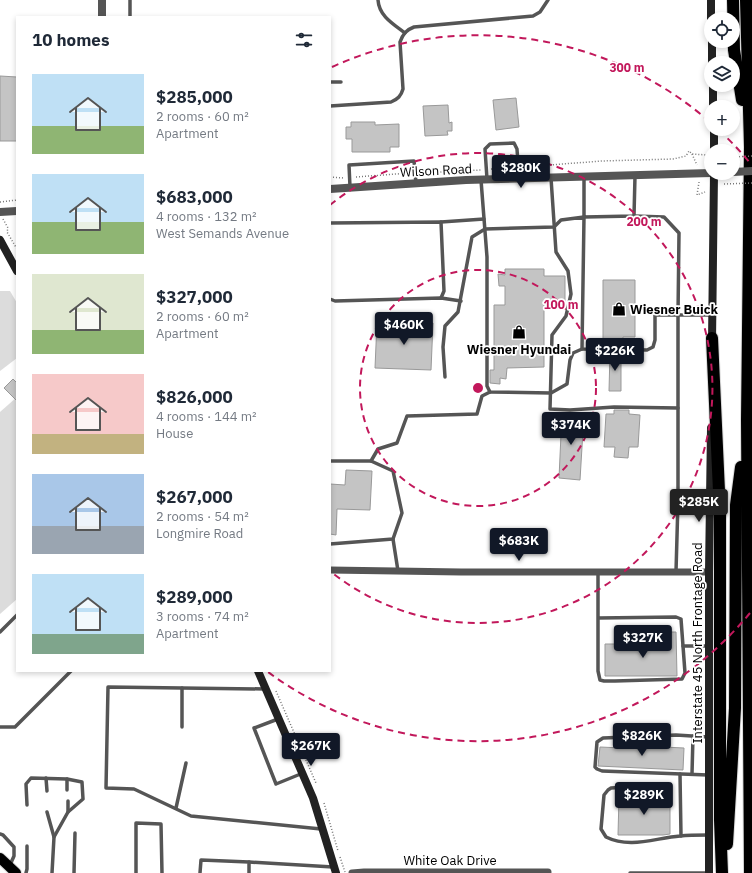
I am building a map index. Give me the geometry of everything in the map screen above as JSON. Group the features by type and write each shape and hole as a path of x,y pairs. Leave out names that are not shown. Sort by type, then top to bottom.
{"highway":[{"path":"733,0 734,50 751,151"},
{"path":"746,0 751,151 747,420 750,873"},
{"path":"712,338 720,513 720,820 723,873"},
{"path":"723,873 729,828 735,708 736,505 747,420"}],"main road":[{"path":"711,0 711,12"},
{"name":"Interstate 45 North Frontage Road","path":"710,873 709,572 714,180"},
{"path":"0,240 16,269"},
{"path":"258,672 313,798 335,870"},
{"path":"0,858 13,870"}],"street":[{"path":"102,0 102,16"},
{"path":"740,172 752,171"},
{"name":"Wilson Road","path":"331,189 484,180 704,173"},
{"path":"1,215 16,211"},
{"path":"331,570 709,572"},
{"name":"White Oak Drive","path":"352,873 548,872"}],"lane":[{"path":"130,0 130,16"},
{"path":"378,0 380,11 383,16 405,33"},
{"path":"331,106 391,102 397,99 401,95 403,89 400,42 405,33 414,27 533,16 540,12 548,0"},
{"path":"331,82 341,82"},
{"path":"490,392 487,386 487,257 484,219 484,180 485,149 490,144 514,143 517,148 519,179"},
{"path":"350,188 349,165 414,161 416,184"},
{"path":"634,216 635,175"},
{"path":"582,350 584,177"},
{"path":"551,178 556,252 568,271 571,294 566,316 552,335 550,409 570,410 614,407 678,408"},
{"path":"445,377 443,347 446,326 458,312 472,237 485,229 554,227 561,220 584,217 664,217 679,233 678,501 676,572"},
{"path":"331,223 441,222 484,219"},
{"path":"441,222 444,291 441,298"},
{"path":"331,299 336,301 441,298 461,301"},
{"path":"370,461 378,449 398,443 407,416 477,414 482,396 490,392 551,393 566,384 570,360 573,353 582,350 647,350 653,347 655,340 655,315 712,315"},
{"path":"331,461 370,461 393,471 402,513 393,539 398,571"},
{"path":"678,501 710,502"},
{"path":"331,544 393,539"},
{"path":"598,572 598,618 598,671 600,680 682,679 685,672 681,619 676,617 598,618"},
{"path":"0,632 16,616"},
{"path":"683,646 709,646"},
{"path":"0,726 15,726 69,672"},
{"path":"266,689 108,687 106,788 134,789 191,816 323,829"},
{"path":"182,688 182,727"},
{"path":"279,718 254,728 276,784 302,773"},
{"path":"709,737 676,735 603,738 596,742 595,767 602,771 709,775"},
{"path":"692,774 693,736"},
{"path":"176,808 186,763"},
{"path":"680,774 681,836"},
{"path":"27,805 26,784 31,778 66,779 82,782 83,799 68,812 54,837"},
{"path":"46,778 46,791"},
{"path":"66,779 67,790"},
{"path":"660,785 611,788 608,790 604,795 602,829 606,837 619,842 645,842 681,836 709,835"},
{"path":"68,801 68,812"},
{"path":"47,812 54,837 52,873"},
{"path":"136,873 136,823 161,824 162,873"},
{"path":"74,873 75,833"},
{"path":"0,834 3,835 14,847 13,870"},
{"path":"26,873 27,846"},
{"path":"200,873 201,860 249,862 335,870"},
{"path":"249,862 249,873"},
{"path":"630,873 710,873"}],"path":[{"path":"740,155 751,151"},
{"path":"724,184 752,183"},
{"path":"0,202 16,200"},
{"path":"1,215 8,228 7,232 16,247"}],"shaded area":[{"path":"0,291 10,291 16,301 16,359 0,371"},
{"path":"16,398 16,600 0,614 0,412"}],"building":[{"path":"0,76 16,77 16,141 0,141"},
{"path":"516,98 519,127 496,130 493,100"},
{"path":"448,105 449,123 452,122 452,131 447,131 448,135 425,136 423,106"},
{"path":"351,122 375,122 375,125 399,124 399,147 390,147 390,152 352,152 352,139 346,139 346,127 351,127"},
{"name":"Wiesner Hyundai","path":"505,269 544,269 544,276 565,276 565,304 544,305 544,367 507,368 506,379 500,378 500,384 490,383 490,370 494,370 494,305 505,305 505,286 499,286 498,274 505,275"},
{"name":"Wiesner Buick","path":"603,280 635,280 635,337 623,337 623,345 621,346 603,345"},
{"path":"413,320 423,320 423,323 433,323 431,370 375,368 377,322 413,324"},
{"path":"610,353 621,353 621,391 609,391"},
{"path":"13,379 16,382 16,400 4,388"},
{"path":"614,410 629,410 629,414 640,415 638,447 629,447 628,458 614,457 615,447 604,447 606,414 614,414"},
{"path":"562,413 584,414 580,480 559,478"},
{"path":"346,470 372,471 370,510 337,509 336,535 331,534 331,484 345,485"},
{"path":"664,632 676,632 677,676 605,676 605,644 664,644"},
{"path":"622,745 684,748 683,770 598,766 600,747 622,748"},
{"path":"619,797 670,798 670,834 618,835"}],"place":[{"name":"Wiesner Buick","path":"619,309"},
{"name":"Wiesner Hyundai","path":"519,332"}]}
